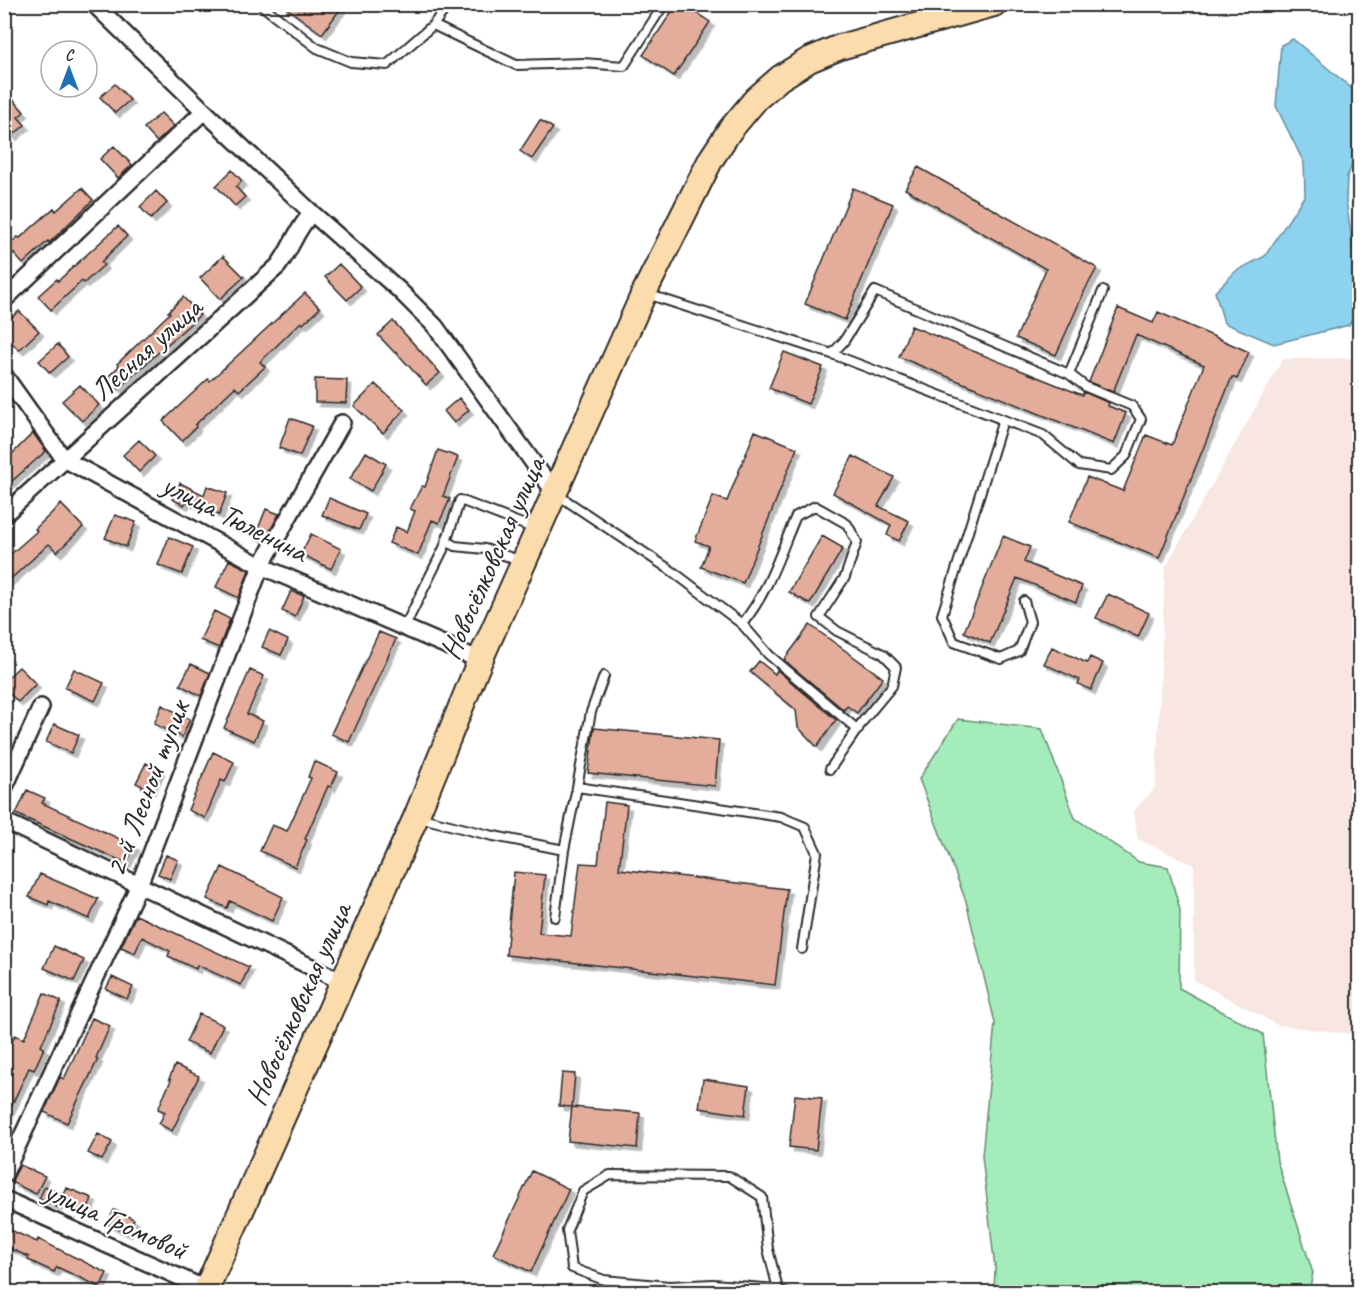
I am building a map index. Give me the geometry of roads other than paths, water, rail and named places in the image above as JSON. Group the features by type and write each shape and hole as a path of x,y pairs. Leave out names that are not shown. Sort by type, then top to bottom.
{"main road":[{"name":"Новосёлковская улица","path":"205,1291 416,817 480,660 538,530 644,293 711,159 730,130 756,99 780,78 810,60 840,47 994,4"}],"street":[{"path":"94,4 312,213 399,290 435,326 555,493"},
{"path":"4,300 204,111"},
{"name":"Лесная улица","path":"4,515 278,266 290,251 300,225 312,213"},
{"name":"улица Тюленина","path":"4,375 64,459 261,566 480,660"},
{"name":"2-й Лесной тупик","path":"4,1174 139,885 261,566 342,423"},
{"path":"4,789 40,707"},
{"path":"4,821 343,982"},
{"name":"улица Громовой","path":"4,1199 205,1291"}],"lane":[{"path":"260,4 317,48 351,62 387,65 433,25 449,4"},
{"path":"433,25 516,65 583,63 624,66 664,4"},
{"path":"644,293 832,354 1043,435 1079,465 1111,470 1125,456 1141,419 1132,406 1086,387 1069,374 876,291 844,341 832,354"},
{"path":"1069,374 1103,291"},
{"path":"1003,420 942,615 954,642 1001,659 1018,651 1030,622 1024,601"},
{"path":"555,493 672,571 742,624 769,655 858,730"},
{"path":"404,628 446,541 460,500 538,530"},
{"path":"742,624 768,583 796,516 815,506 847,524 857,542 845,577 819,617 837,632 883,654 896,667 892,686 863,721 830,769"},
{"path":"446,541 455,546 485,549 524,562"},
{"path":"555,917 564,850 591,712 604,676"},
{"path":"577,787 781,817 805,827 817,853 802,949"},
{"path":"416,817 564,850"},
{"path":"610,1176 729,1176 762,1197 768,1249 782,1291 713,1284 669,1286 604,1280 572,1268 567,1230 583,1191 610,1176"}],"water":[{"path":"1293,39 1356,92 1359,109 1359,148 1347,177 1346,200 1360,305 1349,325 1274,344 1224,323 1215,292 1236,271 1265,256 1305,195 1304,163 1276,106 1281,45"}]}
